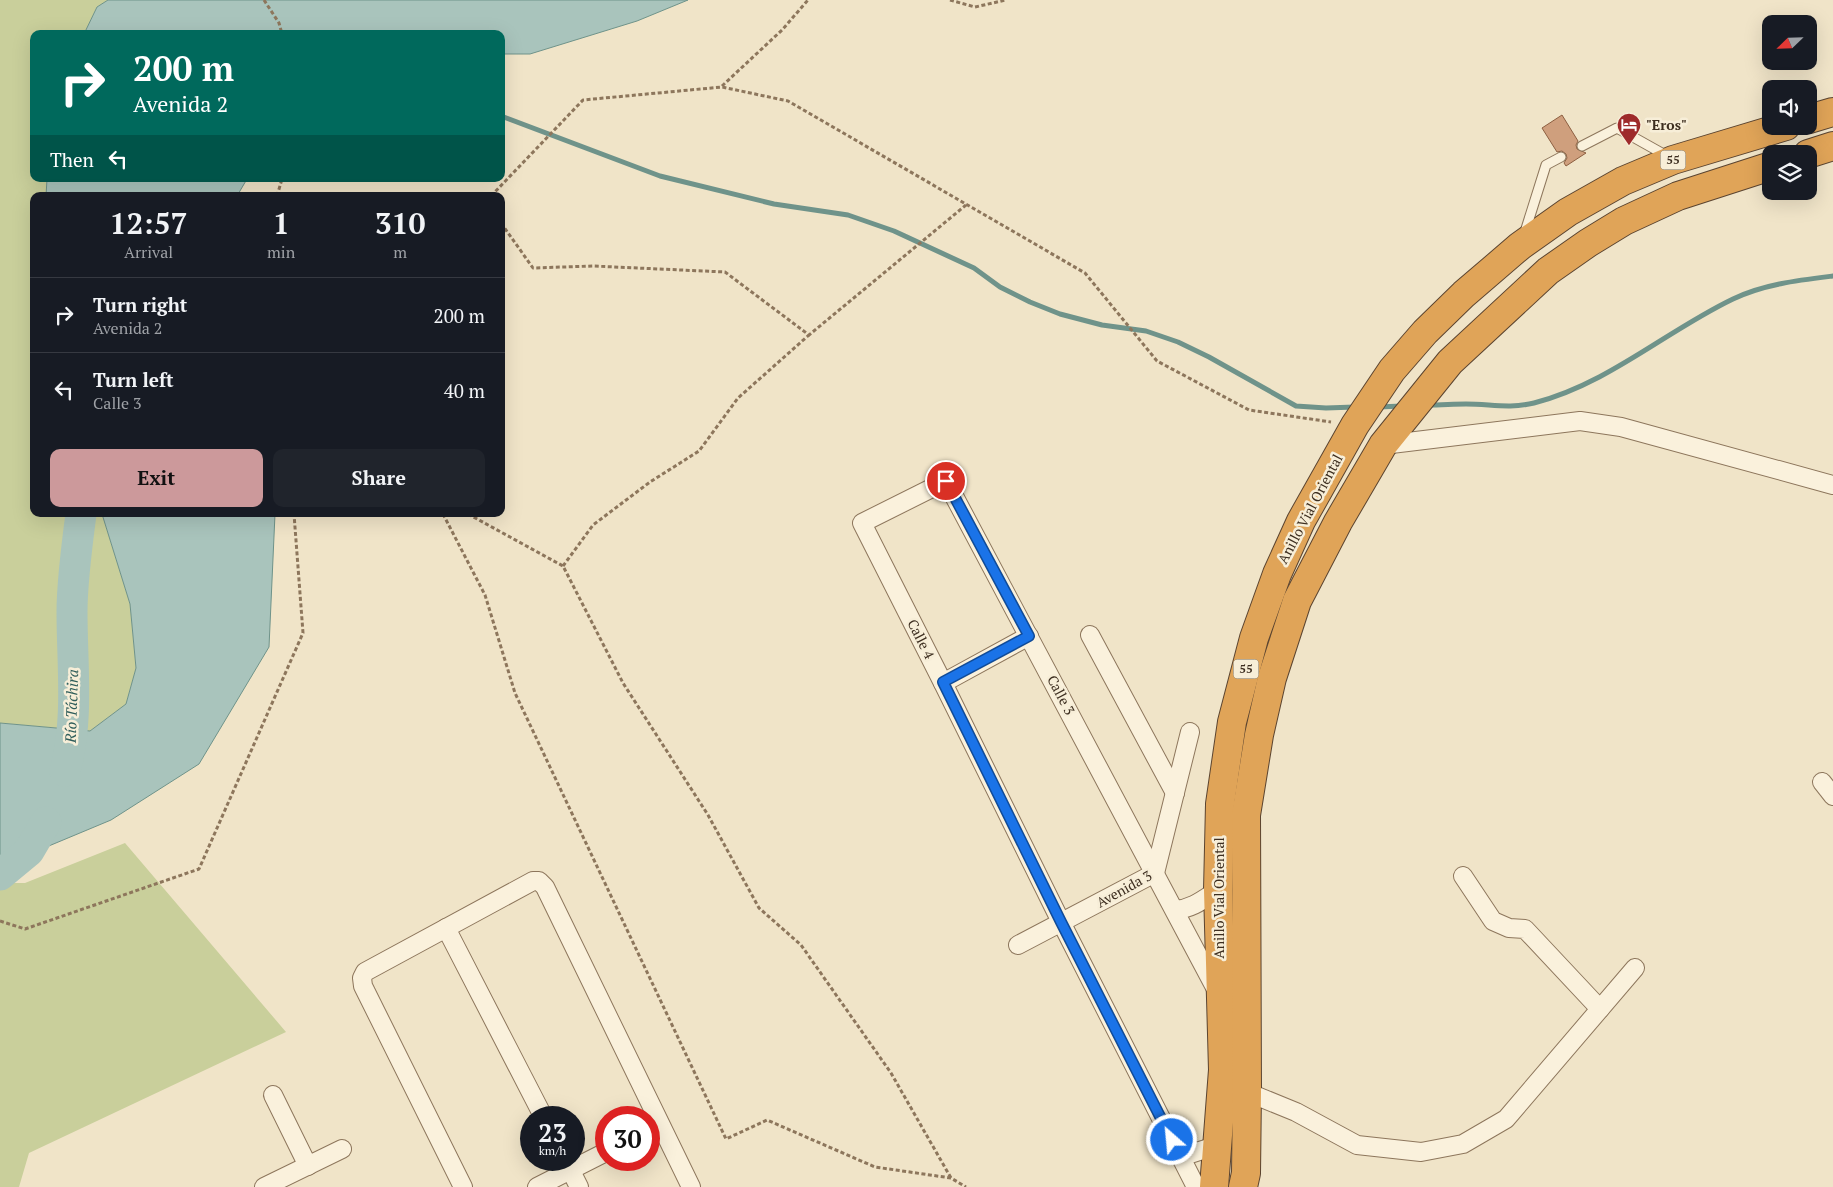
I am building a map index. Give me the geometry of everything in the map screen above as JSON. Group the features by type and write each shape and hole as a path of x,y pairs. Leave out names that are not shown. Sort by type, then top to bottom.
{"highway":[{"path":"1817,117 1833,112"},
{"name":"Anillo Vial Oriental","path":"1214,1187 1223,1070 1218,890 1220,804 1232,722 1254,638 1277,574 1301,521 1355,425 1392,370 1425,332 1464,294 1523,243 1568,212 1623,181 1673,160 1762,133"},
{"path":"1817,151 1833,146"},
{"name":"Anillo Vial Oriental","path":"1243,1187 1246,1173 1247,1092 1246,815 1259,735 1272,678 1297,601 1338,522 1384,445 1450,362 1548,271 1588,243 1624,221 1678,196 1762,169"}],"street":[{"path":"1384,445 1580,421 1621,427 1833,485"},
{"name":"Calle 4","path":"946,481 862,523 943,682 1061,922 1196,1187"},
{"name":"Calle 3","path":"946,481 1220,995"},
{"path":"1090,635 1175,793"},
{"path":"943,682 1029,636"},
{"name":"Avenida 3","path":"1018,946 1155,873 1190,732"},
{"path":"1822,782 1833,796"},
{"path":"1463,876 1493,921 1508,928 1526,929 1600,1009"},
{"path":"463,1187 363,986 362,978 365,972 533,881 539,881 545,887 645,1106"},
{"path":"1175,910 1186,910 1218,890"},
{"path":"446,928 538,1106"},
{"path":"1247,1092 1296,1112 1357,1145 1421,1152 1462,1144 1506,1119 1635,968"},
{"path":"273,1095 308,1166"},
{"path":"660,1137 691,1187"},
{"path":"1181,1157 1218,1145"},
{"path":"267,1186 342,1150"},
{"path":"537,1187 560,1171"},
{"path":"571,1171 579,1187"}],"lane":[{"path":"1582,146 1617,128 1673,160"},
{"path":"1523,243 1546,165 1561,158"}],"path":[{"path":"264,0 279,23 281,30"},
{"path":"722,87 782,30 808,0"},
{"path":"950,0 975,7 1006,0"},
{"path":"505,181 583,100 722,87 788,101 1085,273 1157,361 1249,410 1355,425"},
{"path":"495,192 504,182"},
{"path":"563,566 593,525 650,482 699,451 738,398 809,335 966,205"},
{"path":"505,229 533,268 593,266 725,272 809,335"},
{"path":"0,921 25,929 199,869 303,633 294,517"},
{"path":"445,517 485,595 515,693 726,1139 767,1120 875,1167 951,1178 966,1187"},
{"path":"473,517 563,566 623,683 708,815 759,908 801,945 891,1074 951,1178"}],"green space":[{"path":"0,0 108,0 97,7 86,30 30,30 30,182 47,182 46,192 30,192 30,517 103,517 130,604 136,668 126,704 90,731 0,723"},
{"path":"125,843 286,1032 29,1153 19,1187 0,1187 0,883 25,883"}],"water":[{"path":"108,0 688,0 637,21 530,54 505,54 505,30 86,30 97,7"},
{"path":"47,182 245,182 239,192 46,192"},
{"path":"103,517 275,517 269,647 199,764 111,820 20,858 0,857 0,723 90,731 126,704 136,668 130,604"}],"building":[{"path":"1562,115 1578,141 1577,149 1586,153 1566,166 1564,163 1567,158 1566,154 1562,151 1557,152 1542,128"}],"waterway":[{"path":"505,118 660,176 774,204 848,215 894,231 974,268 1000,287 1060,314 1102,325 1146,331 1178,342 1209,357 1296,406 1355,407"},
{"path":"1428,405 1516,406 1534,403 1561,394 1612,370 1684,326 1733,299 1770,286 1833,276"},
{"path":"1378,407 1402,406"},
{"name":"Río Táchira","path":"65,771 72,732 74,692 72,600 81,517"},
{"name":"Río Táchira","path":"0,875 29,851 46,822"}],"place":[{"name":"\"Eros\"","path":"1629,146"}],"route":[{"path":"946,481 1029,636 943,682 1061,922 1172,1140"}]}
